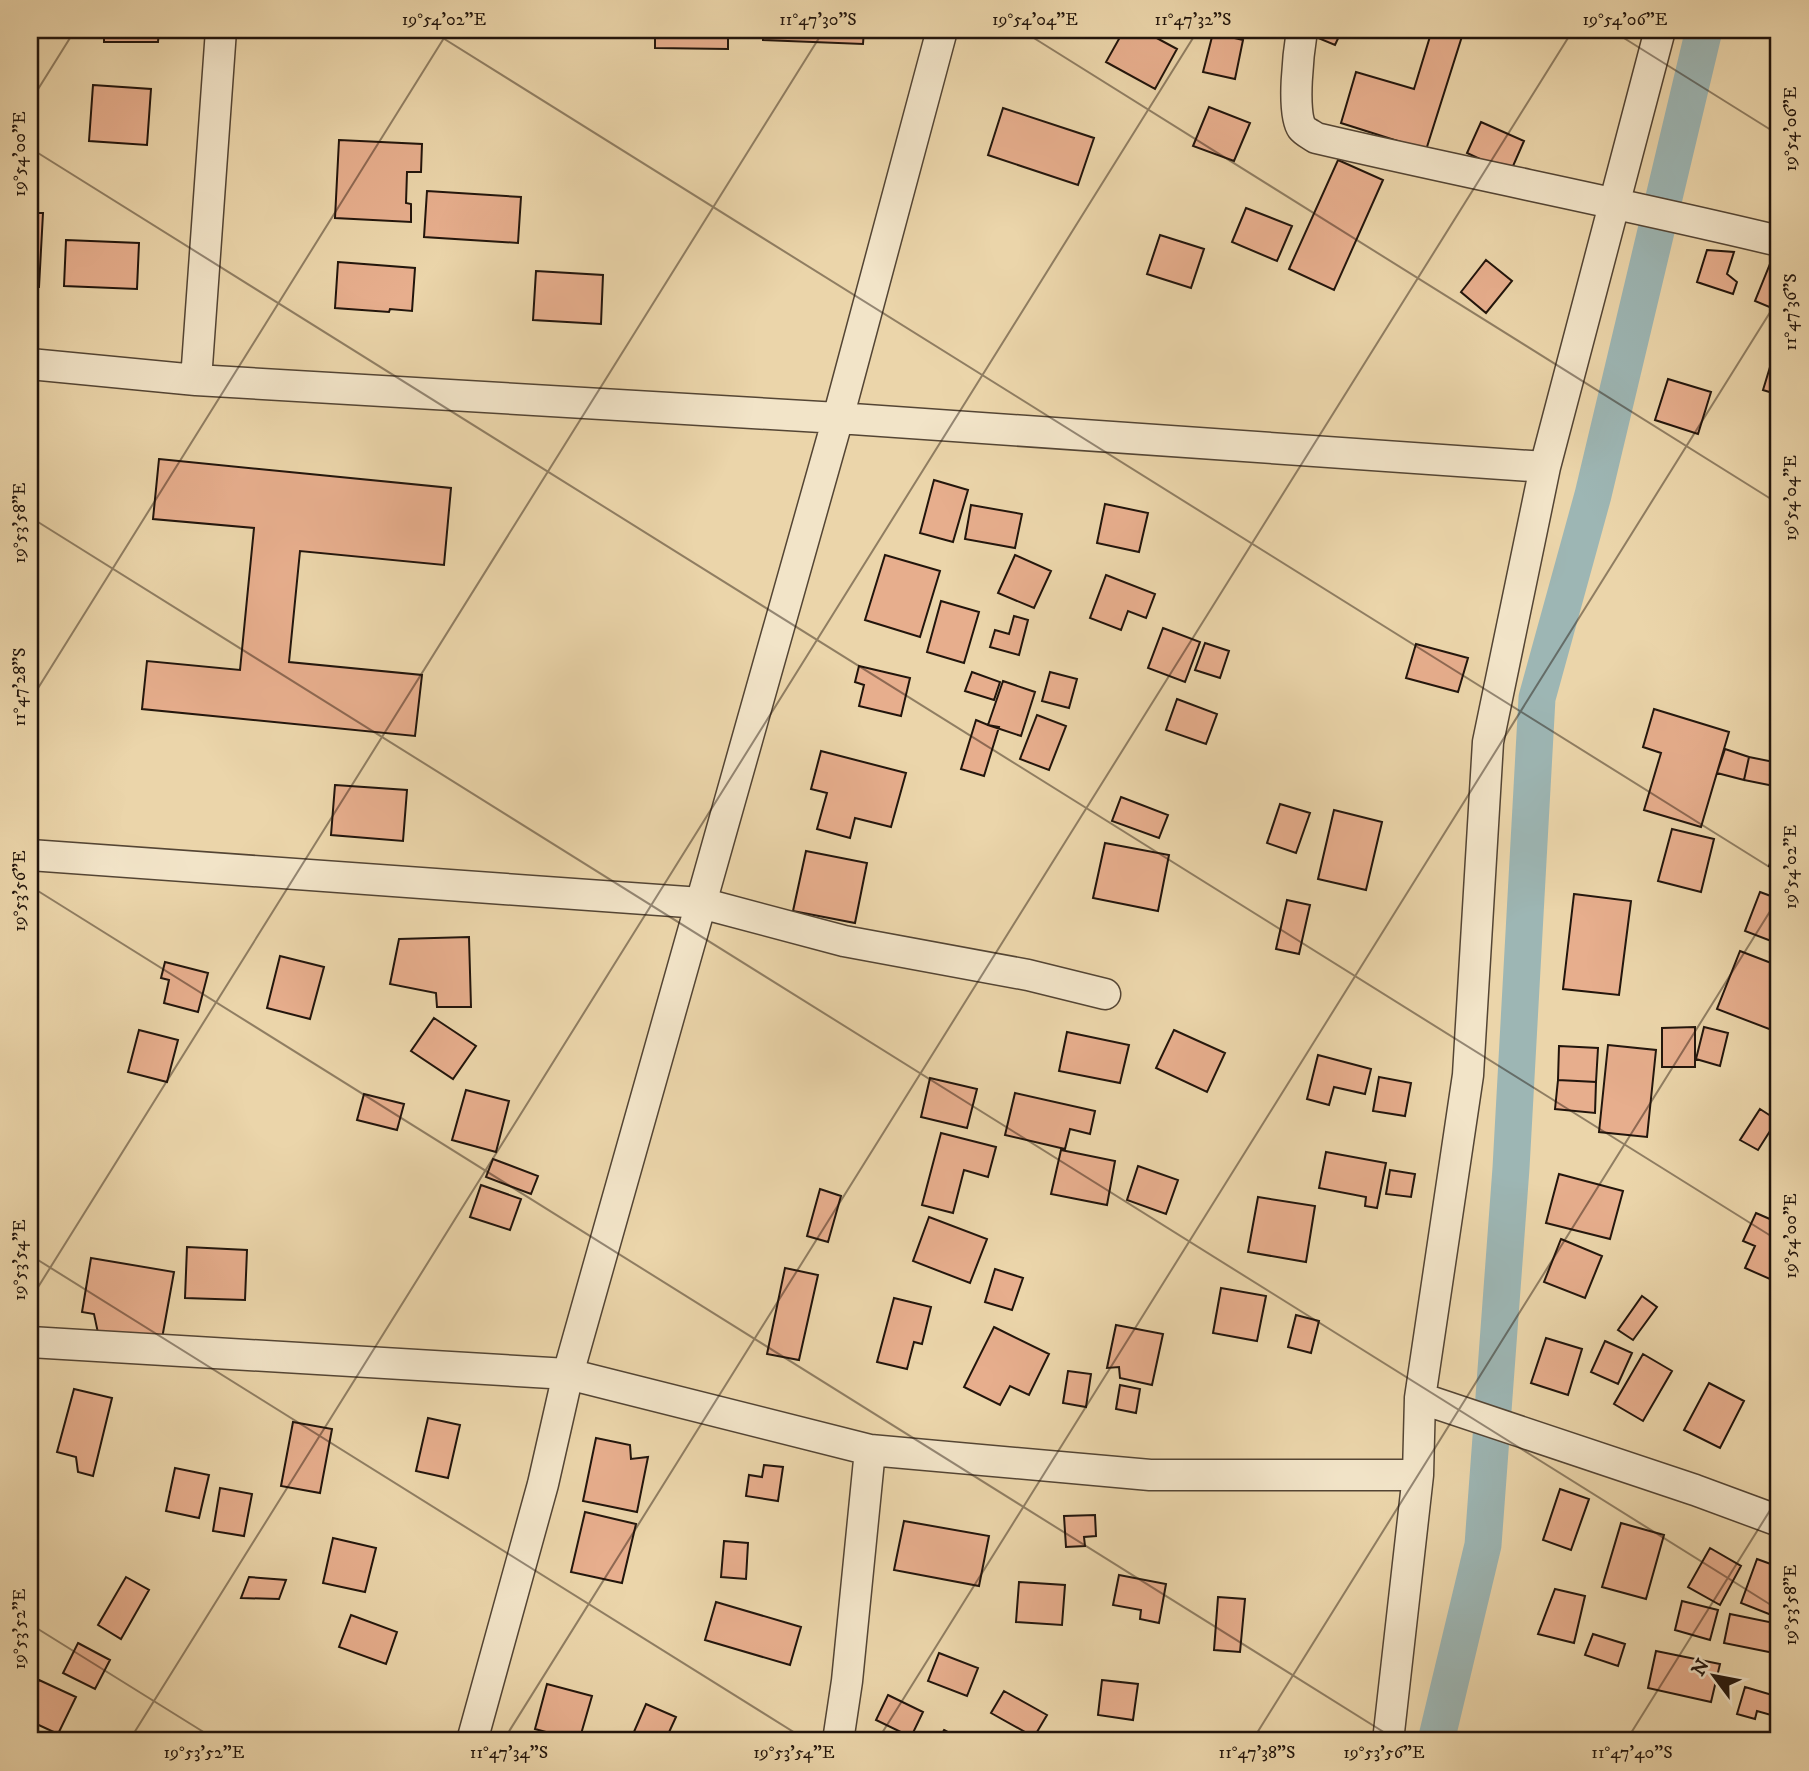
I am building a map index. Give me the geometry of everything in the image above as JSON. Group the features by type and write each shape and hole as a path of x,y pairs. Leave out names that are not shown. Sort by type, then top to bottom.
{"street":[{"path":"196,380 221,30"},
{"path":"472,1741 543,1483 568,1374 838,418 942,30"},
{"path":"1302,30 1298,62 1297,115 1302,128 1316,138 1779,241"},
{"path":"1388,1741 1418,1475 1422,1398 1468,1075 1488,742 1545,467 1660,30"},
{"path":"30,364 196,380 838,418 1545,467"},
{"path":"30,856 701,903 844,941 1028,975 1105,994"},
{"path":"30,1342 568,1374 870,1450 1150,1475 1418,1475"},
{"path":"1422,1398 1779,1521"},
{"path":"838,1741 848,1681 870,1450"}],"building":[{"path":"104,30 159,30 158,42 104,42"},
{"path":"655,30 728,30 728,49 655,48"},
{"path":"763,30 864,30 863,44 763,40"},
{"path":"1124,30 1142,30 1177,49 1155,89 1106,62"},
{"path":"1307,30 1342,30 1335,45 1306,33"},
{"path":"1432,30 1464,30 1426,150 1341,123 1356,72 1414,89"},
{"path":"1213,33 1243,40 1235,79 1203,72"},
{"path":"93,85 151,89 147,145 89,141"},
{"path":"1209,107 1250,123 1234,161 1193,146"},
{"path":"1003,108 1094,138 1078,185 988,155"},
{"path":"1481,122 1524,141 1510,173 1467,153"},
{"path":"339,140 422,144 421,172 407,172 406,203 411,204 411,222 335,218"},
{"path":"1338,160 1383,180 1334,290 1289,269"},
{"path":"427,191 521,197 518,243 424,237"},
{"path":"1246,208 1292,226 1277,261 1232,242"},
{"path":"30,213 43,213 39,287 30,286"},
{"path":"1160,235 1204,249 1191,288 1147,274"},
{"path":"66,240 139,243 137,289 64,286"},
{"path":"1707,250 1734,252 1727,274 1737,282 1733,294 1697,282"},
{"path":"1774,254 1779,256 1779,311 1755,301"},
{"path":"1486,260 1512,281 1486,313 1461,292"},
{"path":"338,262 415,268 412,311 335,308"},
{"path":"536,271 603,275 601,324 533,320"},
{"path":"1779,344 1779,395 1763,390"},
{"path":"1668,379 1711,392 1698,434 1655,420"},
{"path":"159,459 451,488 444,565 300,551 289,662 422,675 415,736 142,709 147,661 240,670 254,528 153,519"},
{"path":"934,480 968,490 953,542 920,533"},
{"path":"1105,504 1148,513 1139,552 1097,543"},
{"path":"971,505 1022,514 1015,548 965,539"},
{"path":"885,555 940,571 920,637 865,620"},
{"path":"1015,555 1051,571 1034,608 998,593"},
{"path":"1106,575 1155,594 1146,618 1128,611 1121,630 1090,618"},
{"path":"941,601 979,612 964,663 927,652"},
{"path":"1014,616 1028,620 1019,655 990,647 995,630 1009,634"},
{"path":"1163,628 1200,642 1185,682 1148,668"},
{"path":"1205,643 1229,651 1220,678 1195,670"},
{"path":"1416,644 1468,658 1458,692 1406,678"},
{"path":"859,666 910,678 901,716 859,706 864,685 855,682"},
{"path":"972,672 1000,682 994,700 965,691"},
{"path":"1050,672 1077,679 1069,708 1042,701"},
{"path":"1003,681 1035,692 1021,736 988,725"},
{"path":"1177,699 1217,714 1206,744 1166,730"},
{"path":"1654,709 1729,732 1701,827 1644,810 1661,753 1643,747"},
{"path":"1037,715 1066,726 1049,770 1020,759"},
{"path":"976,720 999,727 984,776 961,769"},
{"path":"1725,749 1749,757 1744,780 1717,773"},
{"path":"821,751 906,773 891,827 855,818 850,838 817,829 827,793 811,789"},
{"path":"1749,757 1779,763 1779,787 1744,780"},
{"path":"335,785 407,790 403,841 331,835"},
{"path":"1121,797 1168,815 1159,838 1112,821"},
{"path":"1280,804 1310,813 1296,853 1267,843"},
{"path":"1334,810 1382,822 1366,890 1318,879"},
{"path":"1672,829 1714,839 1701,892 1658,881"},
{"path":"1779,836 1779,869 1769,866"},
{"path":"1105,843 1169,855 1158,911 1093,898"},
{"path":"806,851 867,863 855,923 793,911"},
{"path":"1760,892 1779,899 1779,944 1745,931"},
{"path":"1574,894 1631,901 1619,995 1563,989"},
{"path":"1287,900 1310,905 1299,954 1276,949"},
{"path":"469,937 471,1007 437,1007 436,993 390,984 399,939"},
{"path":"1740,951 1779,966 1777,1032 1717,1009"},
{"path":"280,956 324,967 310,1019 267,1008"},
{"path":"165,962 208,973 198,1012 164,1003 169,980 161,978"},
{"path":"434,1018 476,1046 453,1079 411,1051"},
{"path":"1695,1027 1695,1067 1662,1067 1662,1028"},
{"path":"1704,1027 1728,1033 1720,1066 1696,1059"},
{"path":"139,1030 178,1040 167,1082 128,1072"},
{"path":"1174,1030 1225,1053 1207,1092 1156,1068"},
{"path":"1067,1032 1129,1045 1120,1083 1059,1071"},
{"path":"1608,1045 1656,1050 1647,1137 1599,1132"},
{"path":"1559,1046 1598,1048 1596,1082 1558,1080"},
{"path":"1318,1055 1371,1069 1365,1094 1334,1087 1329,1105 1307,1099"},
{"path":"1379,1077 1411,1083 1405,1116 1373,1111"},
{"path":"930,1078 977,1089 967,1128 921,1117"},
{"path":"1558,1080 1596,1082 1595,1113 1555,1109"},
{"path":"466,1090 509,1101 496,1152 452,1140"},
{"path":"1015,1093 1095,1111 1090,1134 1070,1129 1065,1149 1005,1135"},
{"path":"364,1094 404,1104 397,1130 357,1120"},
{"path":"1760,1109 1777,1120 1758,1150 1740,1140"},
{"path":"941,1133 996,1147 988,1177 964,1170 953,1213 922,1205"},
{"path":"1061,1150 1115,1161 1107,1205 1051,1194"},
{"path":"1326,1152 1386,1163 1377,1208 1365,1206 1366,1197 1319,1188"},
{"path":"493,1159 538,1176 531,1194 486,1177"},
{"path":"1138,1166 1178,1180 1166,1214 1127,1200"},
{"path":"1390,1170 1415,1174 1411,1197 1386,1194"},
{"path":"1559,1174 1623,1191 1610,1239 1546,1223"},
{"path":"481,1185 521,1199 510,1230 470,1217"},
{"path":"820,1189 841,1196 828,1242 807,1236"},
{"path":"1258,1197 1315,1206 1306,1262 1248,1252"},
{"path":"1756,1213 1779,1223 1779,1283 1745,1268 1755,1246 1743,1241"},
{"path":"929,1217 987,1239 970,1283 913,1261"},
{"path":"1561,1239 1602,1256 1585,1298 1544,1282"},
{"path":"187,1247 247,1250 245,1300 185,1298"},
{"path":"91,1258 174,1272 161,1344 98,1333 94,1314 82,1312"},
{"path":"785,1268 818,1275 799,1360 767,1354"},
{"path":"995,1269 1023,1278 1012,1310 985,1302"},
{"path":"1221,1288 1266,1296 1257,1341 1213,1333"},
{"path":"1642,1296 1657,1307 1633,1340 1618,1330"},
{"path":"894,1298 931,1307 922,1344 914,1342 907,1369 877,1362"},
{"path":"1296,1315 1319,1321 1311,1353 1288,1347"},
{"path":"1116,1325 1163,1334 1152,1385 1120,1378 1119,1367 1107,1368"},
{"path":"994,1327 1049,1354 1029,1395 1010,1386 1000,1405 964,1387"},
{"path":"1546,1338 1582,1349 1568,1395 1531,1383"},
{"path":"1605,1341 1632,1353 1618,1384 1591,1372"},
{"path":"1643,1354 1672,1371 1643,1421 1614,1404"},
{"path":"1068,1371 1091,1374 1086,1407 1063,1403"},
{"path":"1709,1383 1744,1401 1720,1448 1684,1430"},
{"path":"1120,1385 1140,1389 1136,1413 1116,1409"},
{"path":"74,1389 112,1398 93,1476 78,1472 76,1457 57,1452"},
{"path":"428,1418 460,1425 448,1478 416,1471"},
{"path":"293,1422 332,1429 320,1493 281,1486"},
{"path":"596,1438 630,1445 631,1459 648,1457 637,1512 583,1501"},
{"path":"764,1465 783,1467 778,1501 746,1496 749,1475 762,1477"},
{"path":"175,1468 209,1475 199,1518 166,1511"},
{"path":"220,1488 252,1494 244,1536 213,1531"},
{"path":"1560,1489 1589,1499 1571,1550 1543,1540"},
{"path":"585,1512 636,1524 622,1583 571,1572"},
{"path":"1095,1515 1096,1536 1084,1537 1085,1546 1066,1547 1064,1516"},
{"path":"904,1521 989,1536 979,1586 894,1570"},
{"path":"1621,1523 1664,1535 1646,1599 1602,1587"},
{"path":"333,1538 376,1548 365,1592 323,1583"},
{"path":"724,1541 748,1543 746,1579 721,1577"},
{"path":"1710,1548 1741,1566 1720,1605 1688,1587"},
{"path":"1757,1559 1779,1567 1779,1618 1741,1603"},
{"path":"1119,1575 1166,1584 1159,1623 1140,1619 1141,1610 1113,1605"},
{"path":"126,1577 149,1590 121,1639 98,1625"},
{"path":"249,1577 286,1580 279,1599 241,1598"},
{"path":"1019,1582 1065,1585 1062,1625 1016,1622"},
{"path":"1555,1589 1585,1596 1574,1643 1538,1634"},
{"path":"1218,1597 1245,1599 1240,1652 1214,1650"},
{"path":"1682,1601 1718,1610 1710,1640 1675,1630"},
{"path":"716,1602 801,1627 790,1665 705,1640"},
{"path":"1730,1614 1779,1624 1779,1654 1724,1643"},
{"path":"351,1615 397,1632 386,1664 339,1647"},
{"path":"1593,1634 1625,1644 1618,1666 1585,1655"},
{"path":"78,1643 110,1660 95,1689 63,1673"},
{"path":"1656,1651 1720,1664 1711,1702 1648,1688"},
{"path":"939,1653 978,1668 967,1696 928,1681"},
{"path":"39,1680 76,1697 58,1734 30,1721 30,1700"},
{"path":"1102,1680 1138,1684 1133,1720 1098,1715"},
{"path":"547,1684 592,1696 579,1741 535,1729"},
{"path":"1745,1687 1779,1697 1778,1717 1757,1711 1755,1719 1737,1714"},
{"path":"1004,1691 1047,1715 1034,1737 991,1713"},
{"path":"888,1695 923,1712 911,1737 876,1720"},
{"path":"646,1704 676,1717 665,1741 630,1741"},
{"path":"944,1730 964,1741 938,1741"},
{"path":"30,1732 55,1741 30,1741"}],"waterway":[{"path":"1436,1741 1483,1545 1511,1168 1537,698 1593,495 1704,30"}]}
